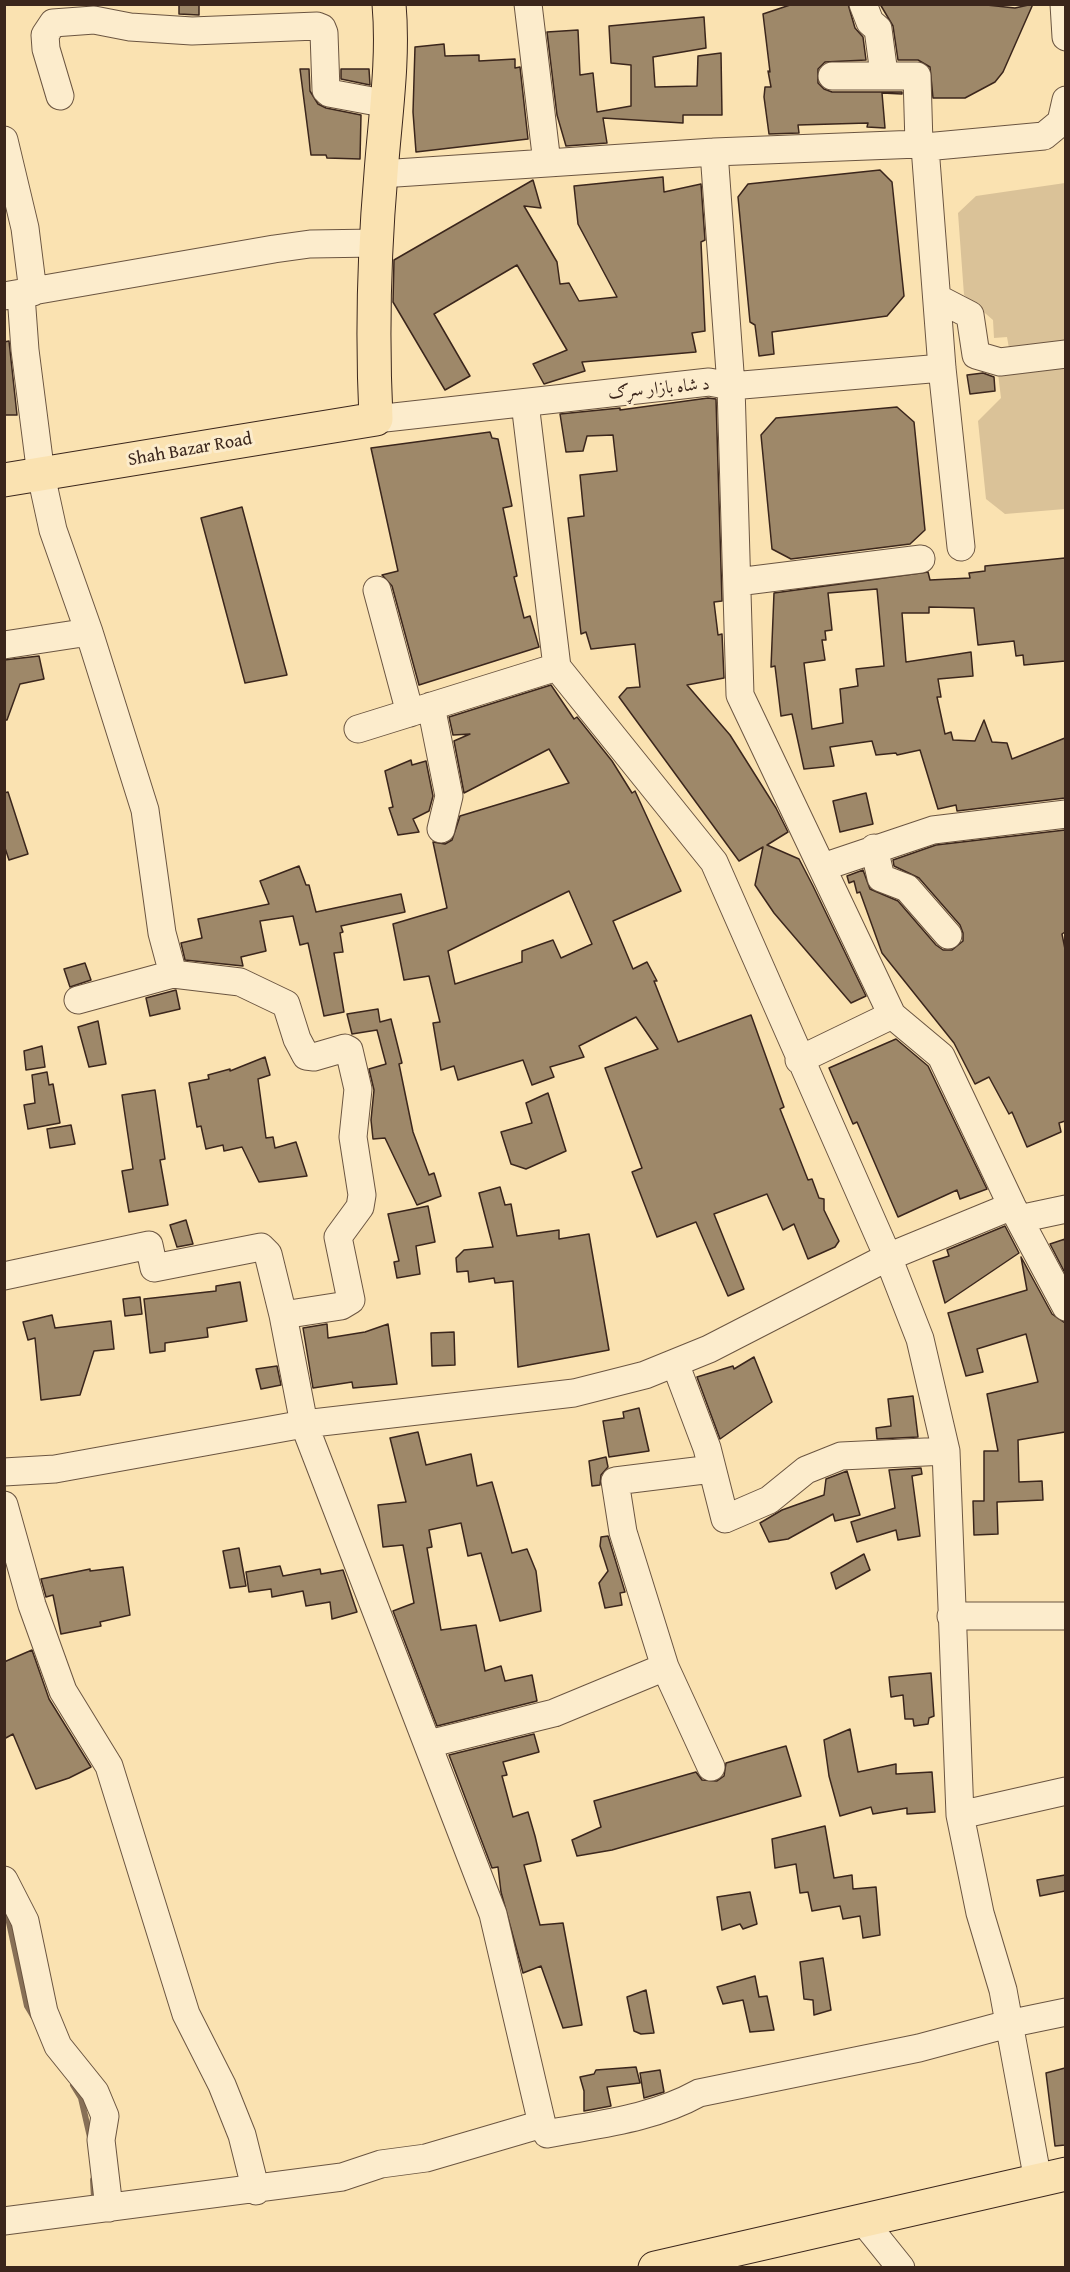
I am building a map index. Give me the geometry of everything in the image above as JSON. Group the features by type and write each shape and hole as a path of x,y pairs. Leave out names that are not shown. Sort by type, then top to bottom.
{"main road":[{"path":"376,419 373,357 381,174 388,104 391,24 389,4"},
{"name":"Shah Bazar Road","path":"4,480 376,419"},
{"path":"655,2268 1052,2178"}],"street":[{"path":"528,4 547,163"},
{"path":"863,4 870,22 878,29 884,74"},
{"path":"1064,4 1065,37"},
{"path":"60,96 46,50 45,35 53,23 94,20 130,27 192,31 317,26 322,28 324,33 326,90 329,93 388,104"},
{"path":"832,76 884,74 917,76 918,79 942,368 961,547"},
{"path":"381,174 714,152 922,146 1044,136 1061,122 1065,100"},
{"path":"4,140 25,228 20,294 41,475 53,530 89,632 145,810 162,933 173,974"},
{"path":"714,152 731,386 740,695 892,1015 940,1056 1065,1306"},
{"path":"20,294 274,249 310,244 377,243"},
{"path":"943,300 970,315 976,355 1000,362 1065,354"},
{"name":"د شاه بازار سړګ","path":"376,419 709,382 731,386 942,368"},
{"path":"525,403 557,667 714,862 888,1257 920,1339 946,1451 960,1815 980,1912 1003,1990 1008,2024 1052,2178"},
{"path":"737,582 921,559"},
{"path":"377,590 420,709 448,796 441,829"},
{"path":"4,645 89,632"},
{"path":"358,729 557,667"},
{"path":"823,867 933,830 1065,814"},
{"path":"874,848 881,878 907,888 948,934"},
{"path":"78,1000 173,974 240,982 286,1004 297,1039 306,1056 314,1057 345,1048 349,1050 358,1089 353,1137 362,1196 360,1207 338,1237 351,1300 342,1306 283,1315"},
{"path":"800,1060 892,1015"},
{"path":"4,1472 55,1469 304,1424 574,1393 645,1375 709,1349 888,1257 1016,1212 1065,1209"},
{"path":"4,1275 149,1245 154,1268 261,1246 268,1254 283,1315 304,1424 492,1914 542,2124 547,2134 641,2117 675,2106 699,2094 919,2048 1008,2024 1065,2012"},
{"path":"675,1363 712,1469 725,1519 769,1500 806,1470 841,1456 946,1451"},
{"path":"711,1767 665,1667 623,1532 615,1481 712,1469"},
{"path":"4,1505 32,1605 63,1690 109,1766 186,2014 222,2085 242,2135 256,2190"},
{"path":"951,1616 1065,1616"},
{"path":"428,1744 554,1713 665,1667"},
{"path":"960,1815 1065,1791"},
{"path":"4,1880 25,1921 44,2012 58,2046 95,2092 105,2116 100,2140 109,2208"},
{"path":"4,2221 342,2177 381,2164 426,2158 542,2124"},
{"path":"864,2222 901,2268"}],"shaded area":[{"path":"1065,183 1065,509 1005,514 986,499 978,421 1001,398 996,357 1010,354 1007,337 994,338 993,320 964,295 958,213 976,196"}],"building":[{"path":"179,4 199,4 199,15 179,14"},
{"path":"793,4 848,4 855,28 863,37 866,60 825,62 818,69 818,83 824,89 832,92 902,92 902,94 882,93 885,128 867,127 868,123 798,125 799,133 769,134 764,97 765,87 771,87 763,14"},
{"path":"880,4 977,4 1015,8 1033,4 1003,72 995,82 965,98 933,98 930,67 918,60 898,60 893,26"},
{"path":"704,17 706,48 653,57 655,87 697,86 698,56 721,53 722,115 683,115 683,123 603,118 607,143 566,146 557,115 547,32 578,30 580,75 593,73 597,112 631,106 631,65 611,63 609,26"},
{"path":"444,44 445,56 479,55 479,61 515,59 515,68 520,67 528,139 416,152 413,112 415,47"},
{"path":"300,69 309,69 310,91 318,104 326,108 361,115 360,159 311,155"},
{"path":"341,69 369,69 370,85 341,79"},
{"path":"880,170 892,182 904,296 887,316 772,332 774,354 759,356 755,325 750,322 738,197 748,184"},
{"path":"663,177 664,192 701,184 705,240 701,242 705,331 692,333 696,352 582,362 585,371 544,384 533,364 567,350 517,265 434,314 470,376 445,390 393,302 394,260 533,180 541,208 524,206 557,262 560,284 569,283 579,301 617,297 578,224 574,186"},
{"path":"9,341 17,415 4,415 4,342"},
{"path":"983,373 994,377 995,391 970,394 967,375"},
{"path":"708,398 716,399 722,601 714,602 718,635 722,634 724,678 687,685 730,735 776,808 788,832 767,845 799,859 866,996 851,1003 774,913 755,885 763,847 739,861 619,697 627,688 640,687 635,644 591,649 586,632 581,634 568,518 584,516 580,475 617,471 613,435 587,436 583,451 566,452 560,414 620,408 620,410"},
{"path":"897,407 914,422 925,530 910,544 791,559 772,549 761,435 776,418"},
{"path":"490,432 492,438 498,439 512,506 503,508 517,576 514,577 524,618 530,616 539,647 419,685 392,586 382,575 398,571 371,448"},
{"path":"242,507 287,675 245,683 201,518"},
{"path":"1065,558 1065,661 1024,665 1023,655 1016,656 1014,641 978,645 974,608 929,607 929,613 902,613 906,662 971,652 973,676 938,679 941,697 937,697 945,734 951,732 953,740 975,741 984,720 992,742 1007,743 1012,759 1065,738 1065,798 957,811 956,805 938,809 920,750 897,755 896,753 876,755 872,741 830,747 834,766 804,769 792,714 781,716 775,666 771,667 774,593 928,572 930,580 970,578 969,573 985,571 985,566","holes":["877,589 884,666 856,669 858,686 840,689 843,723 812,729 804,663 825,660 822,640 826,640 825,631 832,630 828,593"]},
{"path":"39,656 44,679 20,684 7,720 4,720 4,660"},
{"path":"551,685 574,719 577,717 612,761 632,793 635,791 681,891 613,921 633,969 647,962 657,981 654,981 678,1042 751,1015 784,1107 780,1109 808,1180 812,1179 819,1198 824,1199 824,1210 839,1241 835,1247 808,1259 794,1224 783,1230 767,1194 714,1214 744,1289 728,1296 696,1222 657,1237 632,1172 642,1168 605,1068 658,1049 636,1017 579,1046 584,1057 550,1067 554,1077 532,1085 523,1060 458,1080 454,1066 441,1070 433,1023 440,1022 429,976 404,980 393,924 447,908 433,842 445,844 452,840 460,816 569,783 549,749 464,793 454,741 470,734 453,735 449,717","holes":["569,891 592,944 561,958 553,940 522,951 522,962 455,984 448,951"]},
{"path":"411,760 412,765 426,761 433,796 429,811 413,819 419,832 398,835 389,808 393,807 385,771"},
{"path":"8,792 28,854 9,860 4,845 4,793"},
{"path":"866,793 873,824 840,832 833,801"},
{"path":"1065,830 1065,932 1062,934 1065,949 1065,1121 1059,1123 1061,1132 1027,1147 1012,1112 1009,1114 989,1077 975,1084 954,1043 882,953 860,892 857,893 854,881 849,883 847,876 863,870 870,889 898,901 936,945 943,950 952,950 963,941 960,925 919,878 894,866 893,860 936,845"},
{"path":"299,866 306,885 309,885 316,912 401,894 405,912 341,926 343,952 334,953 344,1012 324,1016 308,943 300,945 293,916 260,921 266,951 241,957 243,966 185,960 181,943 202,938 198,919 269,904 260,881"},
{"path":"85,963 91,980 70,987 64,969"},
{"path":"176,990 180,1009 150,1016 146,998"},
{"path":"378,1009 380,1022 391,1019 402,1063 399,1064 413,1132 429,1175 434,1173 441,1196 417,1205 385,1138 373,1139 371,1120 374,1090 369,1069 386,1064 377,1030 352,1034 347,1014"},
{"path":"98,1021 106,1064 89,1067 78,1027"},
{"path":"896,1039 928,1066 987,1189 960,1199 957,1190 898,1217 857,1122 853,1124 829,1068"},
{"path":"42,1046 45,1067 26,1070 24,1051"},
{"path":"265,1057 270,1075 258,1079 266,1138 273,1137 275,1148 296,1142 307,1176 259,1182 242,1147 224,1151 223,1145 206,1149 201,1126 197,1127 189,1083 209,1079 208,1075 230,1069 230,1071"},
{"path":"47,1072 49,1085 53,1084 60,1123 28,1129 24,1105 35,1103 32,1075"},
{"path":"155,1090 165,1159 160,1160 168,1205 129,1212 122,1171 133,1169 122,1095"},
{"path":"548,1093 566,1151 526,1169 511,1164 501,1132 532,1123 526,1103"},
{"path":"71,1125 75,1144 50,1148 47,1129"},
{"path":"500,1187 505,1205 511,1204 517,1236 559,1230 559,1239 589,1234 609,1350 518,1367 513,1281 495,1283 494,1278 469,1282 468,1271 457,1272 456,1258 464,1250 493,1247 479,1193"},
{"path":"428,1206 435,1242 416,1246 420,1274 397,1278 394,1262 399,1261 388,1214"},
{"path":"186,1220 193,1244 177,1247 170,1225"},
{"path":"1005,1226 1019,1253 945,1303 933,1261 949,1256 947,1250"},
{"path":"1065,1239 1065,1273 1050,1244"},
{"path":"1021,1257 1052,1314 1065,1323 1065,1432 1018,1440 1019,1482 1042,1481 1043,1500 997,1502 998,1534 974,1535 973,1501 984,1501 984,1451 998,1451 987,1394 1038,1382 1026,1334 977,1349 983,1372 966,1376 948,1313 1027,1290"},
{"path":"240,1282 247,1321 207,1328 208,1337 165,1343 165,1351 150,1353 144,1299 216,1291 216,1286"},
{"path":"140,1297 142,1314 125,1316 123,1299"},
{"path":"52,1315 55,1328 111,1321 114,1349 94,1351 80,1395 41,1400 35,1338 28,1340 23,1322"},
{"path":"327,1324 328,1338 365,1332 388,1324 397,1384 353,1388 352,1382 313,1388 303,1328"},
{"path":"454,1332 455,1365 432,1366 431,1333"},
{"path":"754,1357 772,1402 720,1439 697,1377 733,1366 734,1369"},
{"path":"277,1366 281,1385 261,1389 256,1369"},
{"path":"913,1396 918,1437 877,1439 876,1428 891,1426 888,1399"},
{"path":"639,1408 649,1451 609,1457 603,1421 624,1418 623,1412"},
{"path":"418,1432 426,1465 471,1454 477,1486 492,1482 512,1553 527,1549 536,1571 541,1611 500,1621 481,1553 468,1556 461,1523 429,1530 432,1547 427,1548 441,1630 476,1625 485,1671 501,1666 505,1681 532,1675 537,1701 437,1726 393,1611 414,1603 403,1545 383,1547 378,1505 406,1502 390,1438"},
{"path":"606,1457 608,1467 601,1475 600,1485 592,1486 589,1461"},
{"path":"921,1468 922,1474 912,1476 920,1536 898,1540 896,1530 857,1542 851,1522 895,1508 889,1470"},
{"path":"847,1471 860,1515 835,1521 833,1514 788,1539 769,1542 760,1523 782,1510 824,1495 826,1479"},
{"path":"608,1536 625,1592 620,1593 622,1605 605,1608 599,1583 608,1571 600,1546 601,1537"},
{"path":"239,1548 246,1586 230,1588 223,1551"},
{"path":"864,1554 870,1570 836,1589 831,1573"},
{"path":"280,1566 283,1576 320,1569 321,1574 343,1570 357,1612 332,1619 330,1602 306,1606 303,1591 272,1597 271,1589 249,1592 246,1572"},
{"path":"123,1567 130,1615 100,1622 101,1626 61,1634 53,1595 46,1597 41,1579 90,1569 90,1571"},
{"path":"32,1650 49,1699 91,1767 69,1778 36,1789 13,1734 4,1739 4,1662"},
{"path":"931,1673 934,1716 929,1718 928,1724 914,1726 913,1719 905,1719 903,1695 891,1697 889,1677"},
{"path":"850,1729 858,1772 896,1764 896,1774 932,1772 935,1812 907,1814 907,1808 873,1814 871,1807 840,1816 829,1776 824,1740"},
{"path":"534,1734 539,1752 503,1762 507,1775 502,1776 513,1817 528,1812 535,1836 541,1861 524,1865 540,1925 563,1923 582,2025 563,2028 541,1966 523,1973 501,1892 498,1867 492,1868 449,1755"},
{"path":"786,1746 801,1796 612,1850 577,1856 572,1840 601,1827 594,1801 696,1772 702,1780 717,1781 724,1776 726,1763"},
{"path":"825,1826 834,1878 852,1875 853,1889 876,1887 880,1935 863,1938 860,1916 843,1919 840,1906 812,1911 808,1892 800,1893 796,1864 775,1868 772,1839"},
{"path":"1065,1875 1065,1891 1040,1896 1037,1880"},
{"path":"750,1892 757,1924 743,1929 740,1924 722,1930 717,1897"},
{"path":"823,1958 831,2010 814,2015 813,2000 804,1999 800,1962"},
{"path":"755,1976 759,1997 767,1996 774,2030 750,2032 743,2000 723,2004 717,1987"},
{"path":"646,1990 654,2033 641,2034 634,2031 627,1997"},
{"path":"636,2067 640,2083 607,2087 611,2106 584,2111 584,2091 580,2077 594,2074 596,2070"},
{"path":"1065,2068 1065,2145 1055,2146 1046,2073"},
{"path":"660,2070 664,2092 644,2098 640,2073"}],"waterway":[{"path":"7,1913 27,2006 33,2016"},
{"path":"73,2085 81,2098 90,2137"},
{"path":"93,2180 94,2198"}]}
